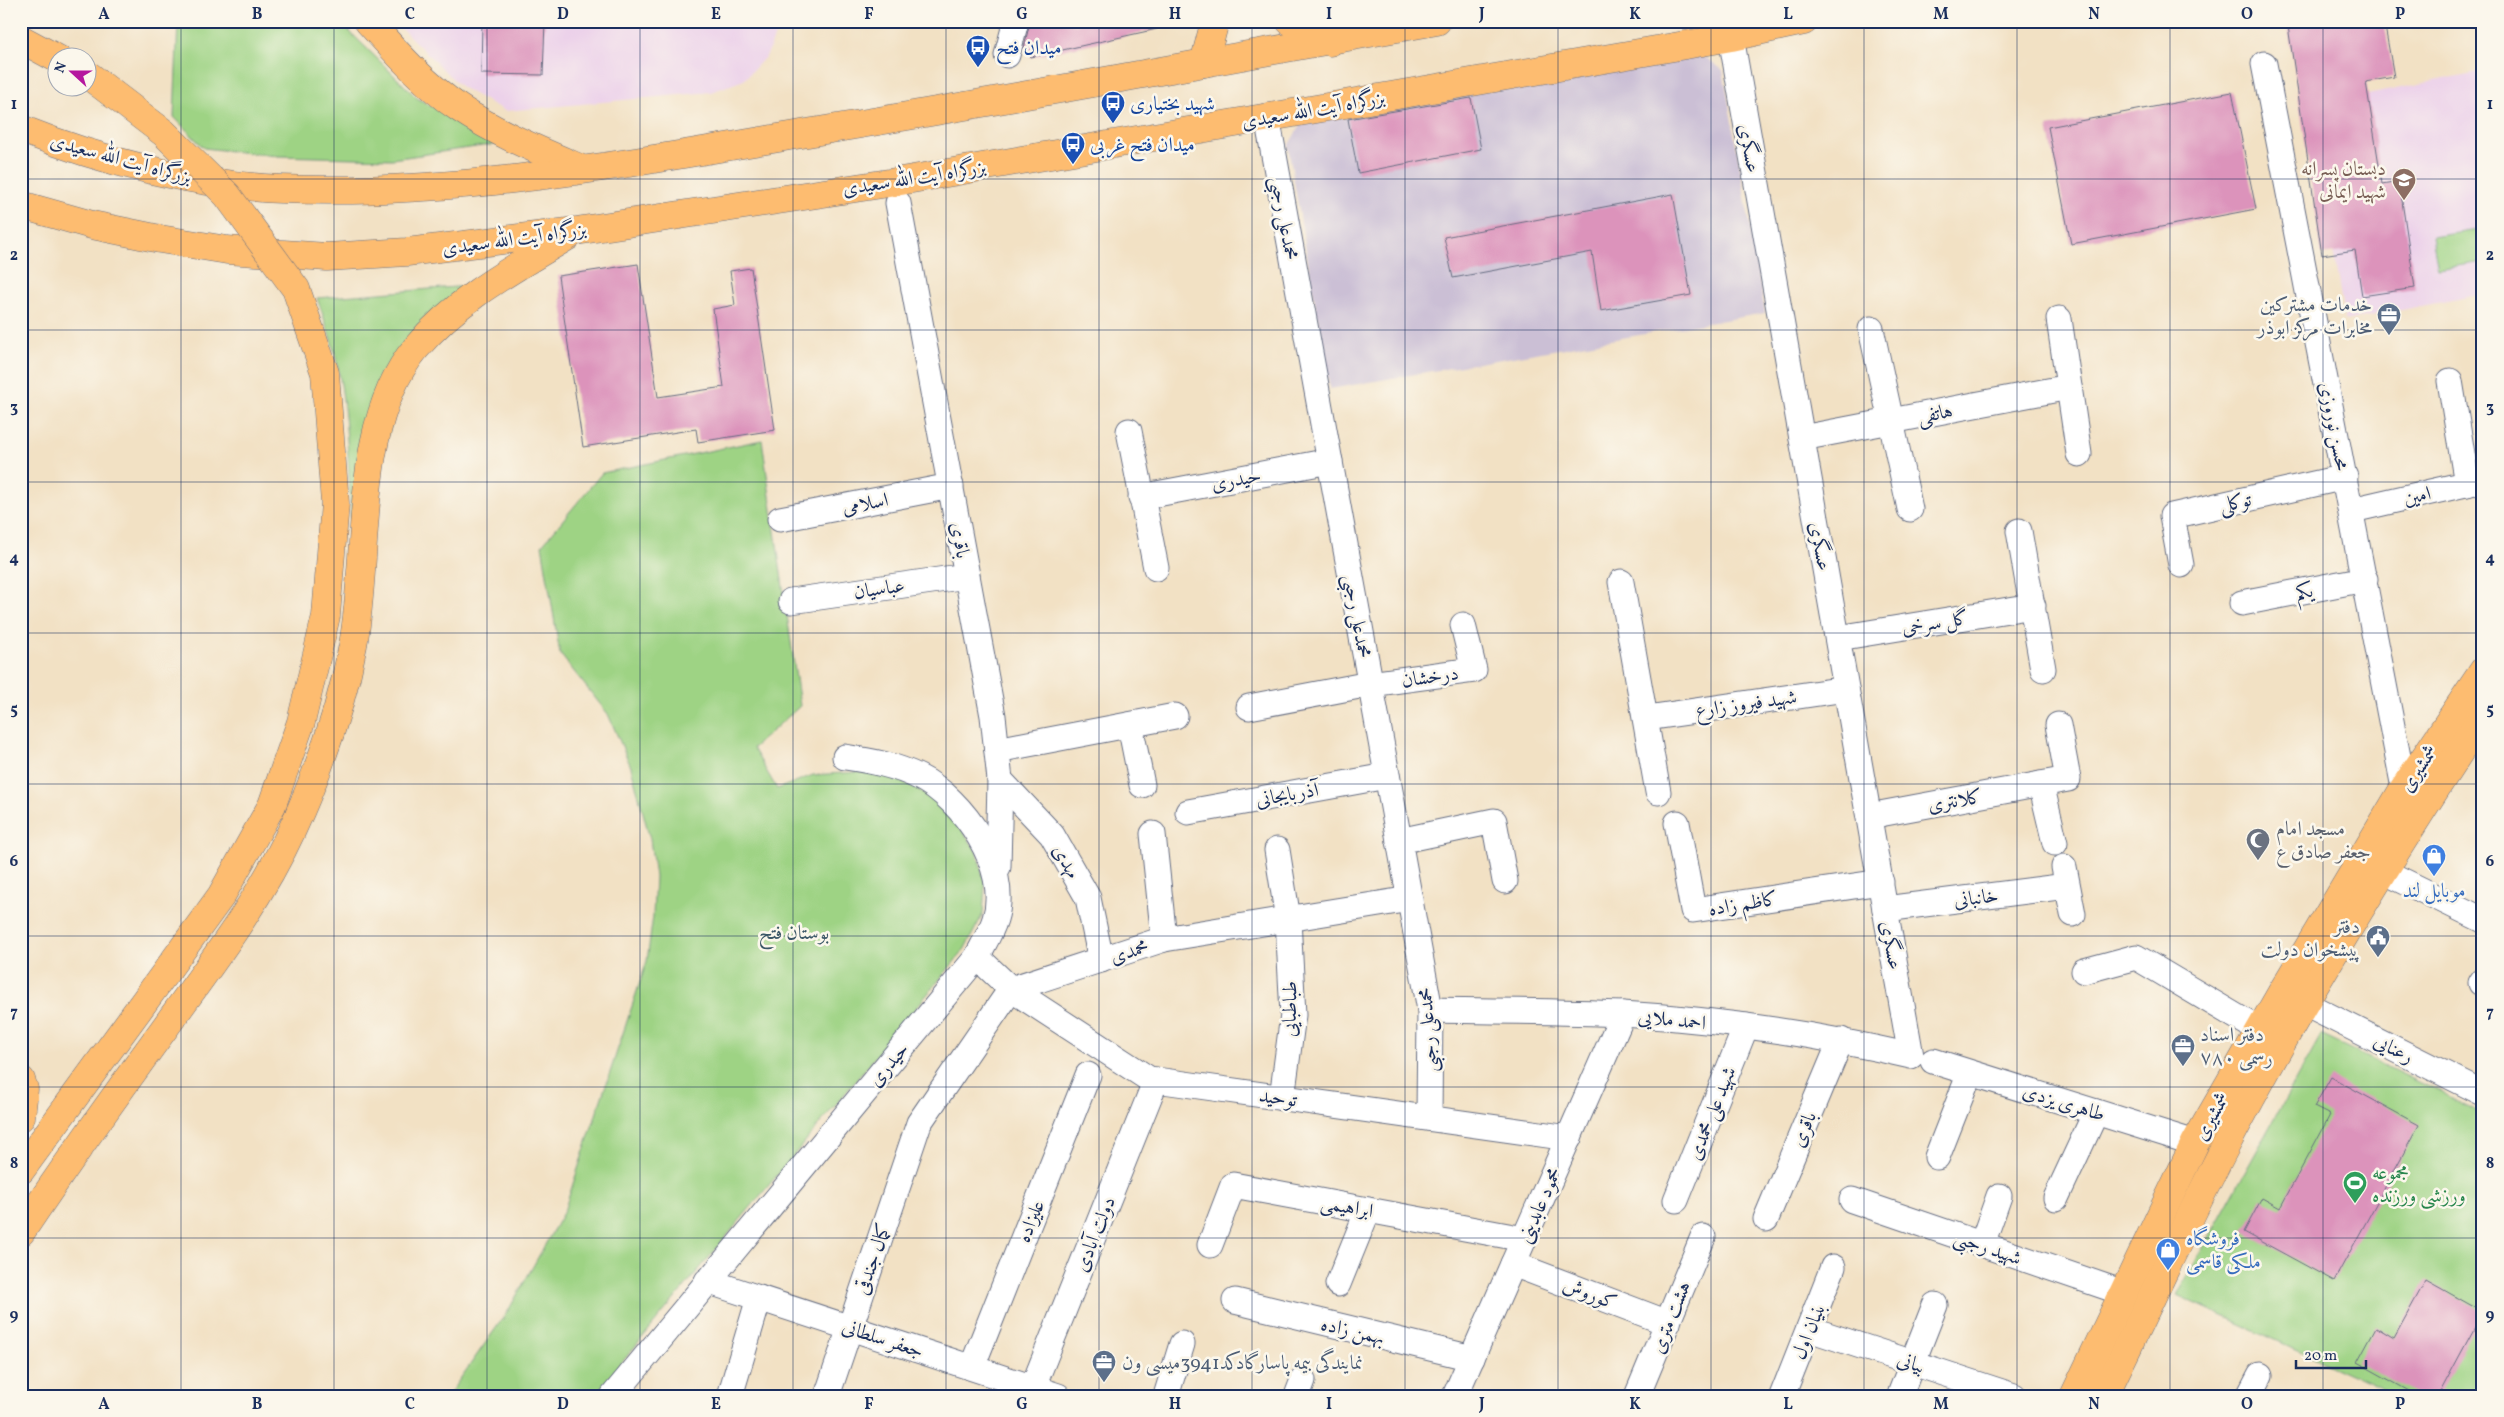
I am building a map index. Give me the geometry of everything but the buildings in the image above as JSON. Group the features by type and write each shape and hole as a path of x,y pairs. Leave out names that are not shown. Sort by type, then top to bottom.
{"main road":[{"path":"368,21 426,81 459,108 520,143 586,170"},
{"path":"1204,62 1215,21"},
{"path":"1290,21 1330,42"},
{"name":"بزرگراه آیت الله سعیدی","path":"21,205 92,225 160,240 227,250 327,257 407,252 576,231 894,182 1731,37 1804,21"},
{"name":"بزرگراه آیت الله سعیدی","path":"21,129 94,154 188,178 279,189 356,189 450,184 586,170 889,120 1204,62 1330,42 1426,22"},
{"path":"21,39 48,54"},
{"path":"21,1170 221,896 272,806 301,722 326,616 336,503 325,373 296,289 227,195 164,133 98,83"},
{"path":"21,1232 117,1093 212,964 256,896 290,834 312,784 337,706 353,645 375,437 387,395 414,350 449,313 486,285 576,231"},
{"name":"شمشیری","path":"2074,1396 2195,1143 2259,1030 2294,997 2384,872 2415,795 2483,671"},
{"name":"شمشیری","path":"2104,1396 2222,1153 2283,1044 2294,997 2361,859 2483,716"},
{"path":"2361,859 2384,872"},
{"path":"2259,1030 2283,1044"},
{"path":"21,1080 24,1089 21,1117"},
{"path":"2195,1143 2222,1153"},
{"path":"2124,1293 2150,1303"}],"street":[{"path":"1007,55 1016,21"},
{"name":"عسگری","path":"1731,37 1885,909 1922,1059"},
{"name":"محسن نوروزی","path":"2264,64 2365,579 2415,795"},
{"name":"محمدعلی رجبی","path":"1267,117 1430,1010 1430,1118"},
{"name":"باقری","path":"898,203 993,716 1000,780 998,879"},
{"path":"2059,318 2079,454"},
{"path":"1871,328 1910,509"},
{"path":"2450,381 2475,482"},
{"name":"هاتفی","path":"1802,438 2069,387"},
{"path":"1129,431 1156,568"},
{"name":"حیدری","path":"1142,497 1330,461"},
{"name":"توکلی","path":"2181,565 2172,516 2345,477"},
{"name":"امین","path":"2352,510 2475,482"},
{"name":"اسلامی","path":"780,519 951,486"},
{"path":"2019,531 2043,669"},
{"name":"عباسیان","path":"791,601 967,576"},
{"name":"یکم","path":"2242,603 2365,579"},
{"path":"1622,582 1658,792"},
{"name":"گل سرخی","path":"1838,638 2033,606"},
{"name":"درخشان","path":"1370,684 1474,670 1463,625"},
{"path":"1249,707 1370,684"},
{"name":"شهید فیروز زارع","path":"1646,718 1846,689"},
{"path":"997,750 1175,716"},
{"name":"کلانتری","path":"1869,816 2068,779 2058,724"},
{"path":"1130,725 1142,785"},
{"name":"حیدری","path":"613,1396 977,957 996,918 998,879 984,842 953,800 920,777 884,762 845,757"},
{"name":"آذربایجانی","path":"1188,812 1387,776"},
{"name":"مهدی","path":"1000,780 1052,834 1088,898 1102,960"},
{"path":"2042,784 2055,843"},
{"path":"1399,841 1494,821 1505,881"},
{"name":"کاظم زاده","path":"1677,823 1693,910 1881,882"},
{"path":"1153,834 1164,939"},
{"name":"طباطبایی","path":"1277,850 1288,919 1293,1015 1282,1098"},
{"path":"2384,872 2483,920"},
{"name":"خانبانی","path":"1885,909 2066,876 2073,914"},
{"name":"محمدی","path":"1011,989 1164,939 1410,899"},
{"name":"توحید","path":"977,957 1011,989 1149,1079 1569,1138"},
{"path":"2084,971 2136,957 2259,1030"},
{"name":"کمال جندقی","path":"827,1396 849,1326 919,1123 1011,989"},
{"name":"رعنایی","path":"2294,997 2483,1093"},
{"name":"احمد ملایی","path":"1430,1010 1624,1014 1746,1026 1840,1040 1922,1059"},
{"name":"محمود عابدینی","path":"1455,1396 1624,1014"},
{"name":"شهید علی محمدی","path":"1676,1200 1746,1026"},
{"name":"باقری","path":"1766,1219 1840,1040"},
{"name":"طاهری یزدی","path":"1922,1059 2195,1143"},
{"path":"1937,1157 1970,1073"},
{"name":"علیزاده","path":"972,1367 1088,1074"},
{"name":"دولت آبادی","path":"1046,1393 1156,1080"},
{"path":"2056,1198 2096,1112"},
{"name":"ابراهیمی","path":"1210,1245 1233,1186 1524,1239"},
{"path":"1982,1244 1999,1196"},
{"name":"شهید رجبی","path":"1852,1200 2124,1293"},
{"path":"1338,1284 1368,1210"},
{"name":"هشت متری","path":"1637,1396 1703,1238"},
{"name":"کوروش","path":"1513,1264 1668,1323"},
{"name":"بنیان اول","path":"1782,1396 1834,1267"},
{"name":"جعفر سلطانی","path":"707,1281 849,1326 1046,1393"},
{"path":"730,1396 759,1298"},
{"name":"بهمن زاده","path":"1235,1301 1472,1358"},
{"path":"1902,1392 1935,1305"},
{"name":"بیانی","path":"1809,1329 2014,1396"},
{"path":"1166,1396 1182,1344"}],"shaded area":[{"path":"394,21 781,21 767,55 744,80 711,92 505,111 461,87"},
{"path":"1699,53 1723,70 1765,313 1330,389 1288,146 1301,124"},
{"name":"دبستان پسرانه شهید ایمانی","path":"2483,71 2483,294 2345,321 2309,107"}],"green space":[{"path":"178,21 339,21 417,98 497,144 392,159 277,156 204,148 174,117"},
{"path":"2483,229 2483,262 2438,269 2432,237"},
{"path":"468,286 424,322 352,546 343,397 334,350 317,298"},
{"name":"بوستان فتح","path":"762,440 800,706 753,748 777,789 813,775 858,772 891,775 930,796 961,828 977,852 985,885 983,914 964,950 594,1396 448,1396 508,1311 564,1211 647,961 653,916 655,877 650,839 631,767 608,714 560,654 542,545 602,473"},
{"name":"مجموعه ورزشی ورزنده","path":"2321,1035 2483,1113 2483,1396 2398,1396 2177,1295"}],"place":[{"name":"میدان فتح","path":"978,68"},
{"name":"شهید بختیاری","path":"1113,124"},
{"name":"میدان فتح غربی","path":"1073,165"},
{"name":"دبستان پسرانه شهید ایمانی","path":"2404,201"},
{"name":"خدمات مشترکین مخابرات مرکز ابوذر","path":"2389,336"},
{"name":"مسجد امام جعفر صادق ع","path":"2258,861"},
{"name":"موبایل لند","path":"2434,877"},
{"name":"دفتر پیشخوان دولت","path":"2378,958"},
{"name":"دفتر اسناد رسمی ۷۸۰","path":"2183,1067"},
{"name":"مجموعه ورزشی ورزنده","path":"2355,1204"},
{"name":"فروشگاه ملکی قاسمی","path":"2168,1271"},
{"name":"نمایندگی بیمه پاسارگادکد3941میسی ون","path":"1104,1383"}]}
